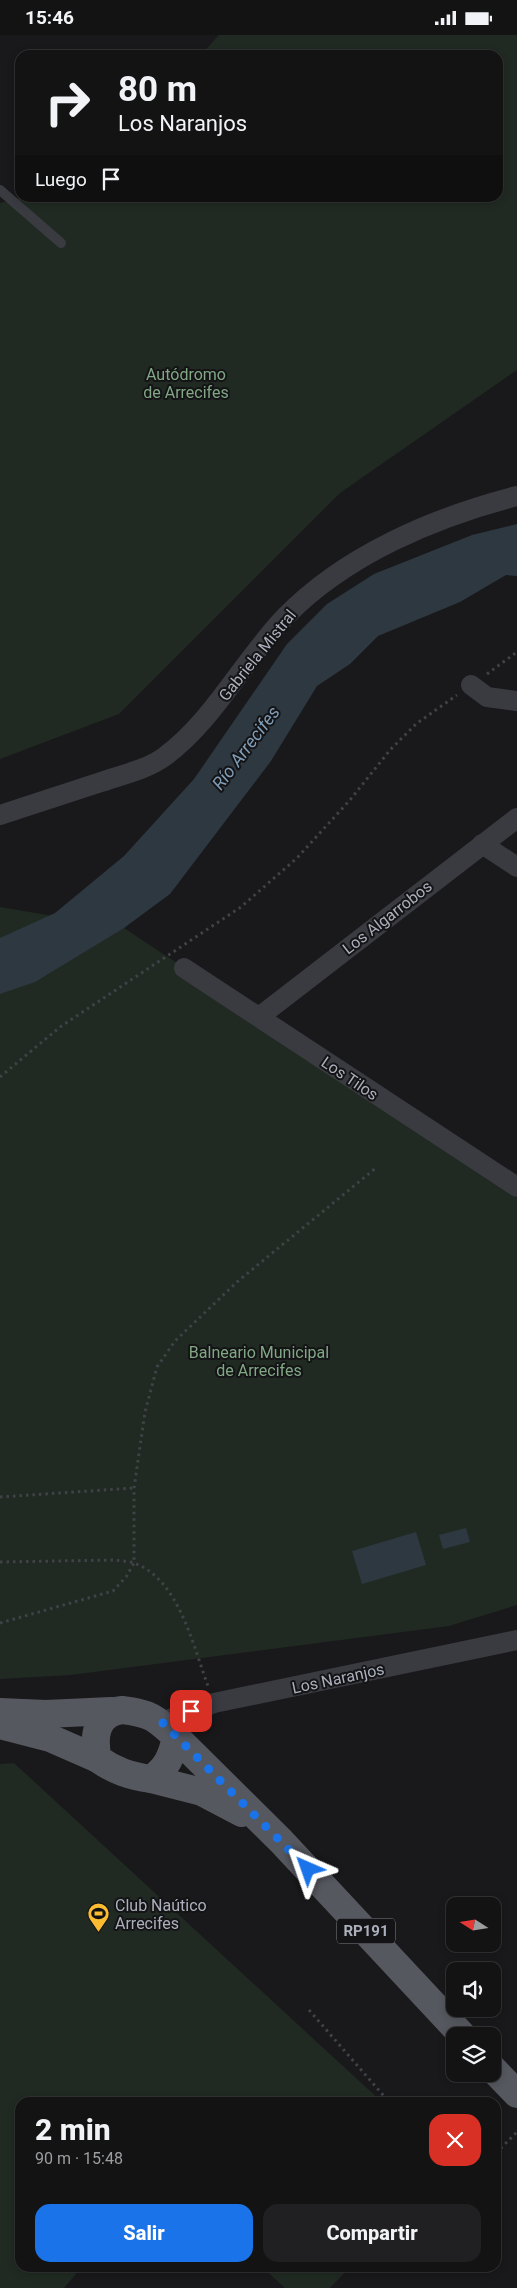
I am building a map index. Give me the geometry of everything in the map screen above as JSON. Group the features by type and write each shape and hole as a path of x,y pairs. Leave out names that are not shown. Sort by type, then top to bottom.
{"main road":[{"name":"RP191","path":"0,1712 46,1714 111,1711 148,1713 169,1730 267,1827 455,2027"},
{"path":"98,1759 95,1744 96,1731 102,1720 111,1711"},
{"name":"RP191","path":"0,1725 45,1737 98,1759 112,1769 125,1774 202,1793 267,1827"},
{"path":"151,1779 162,1771 169,1762 169,1730"},
{"path":"501,2077 517,2094"}],"street":[{"name":"Gabriela Mistral","path":"0,815 134,771 162,758 206,718 252,656 285,617 325,581 369,553 412,532 517,495"},
{"path":"472,685 487,697 517,701"},
{"name":"Los Algarrobos","path":"259,1017 517,818"},
{"path":"482,844 517,867"},
{"name":"Los Tilos","path":"184,968 517,1187"},
{"name":"Los Naranjos","path":"169,1730 214,1703 517,1640"}],"lane":[{"path":"0,190 61,243"}],"path":[{"path":"0,1077 60,1027 241,907 297,858 350,800 390,750 416,724 517,652"},
{"path":"0,1623 113,1591 126,1577 134,1563 134,1488 145,1412 157,1367 175,1341 237,1282 377,1167"},
{"path":"0,1497 134,1488"},
{"path":"0,1562 115,1560 134,1563 146,1569 169,1589 180,1612 214,1703"},
{"path":"309,2010 385,2097"},
{"path":"501,2148 517,2132"}],"green space":[{"name":"Autódromo de Arrecifes","path":"219,35 517,35 517,370 340,493 119,714 0,759 0,203 15,199 15,202 503,202 503,50 206,50"},
{"name":"Balneario Municipal de Arrecifes","path":"0,907 124,928 402,1112 517,1198 517,1605 449,1626 71,1675 0,1679"},
{"name":"Club Naútico Arrecifes","path":"14,1763 377,2097 15,2097 15,2272 78,2272 64,2288 0,2288 0,1764"},
{"path":"267,2272 345,2272 330,2288 285,2288"}],"water":[{"name":"Río Arrecifes","path":"517,524 517,576 506,575 460,602 378,636 350,664 317,686 271,761 170,894 124,928 35,982 0,994 0,938 55,913 124,856 194,779 287,644 327,604 374,574 472,535"},
{"path":"466,1528 470,1542 443,1549 439,1535"},
{"path":"416,1532 426,1565 362,1584 352,1551"}],"place":[{"name":"Club Naútico Arrecifes","path":"99,1933"}],"route":[{"path":"191,1711 162,1722 188,1751 232,1791 308,1869"}]}
